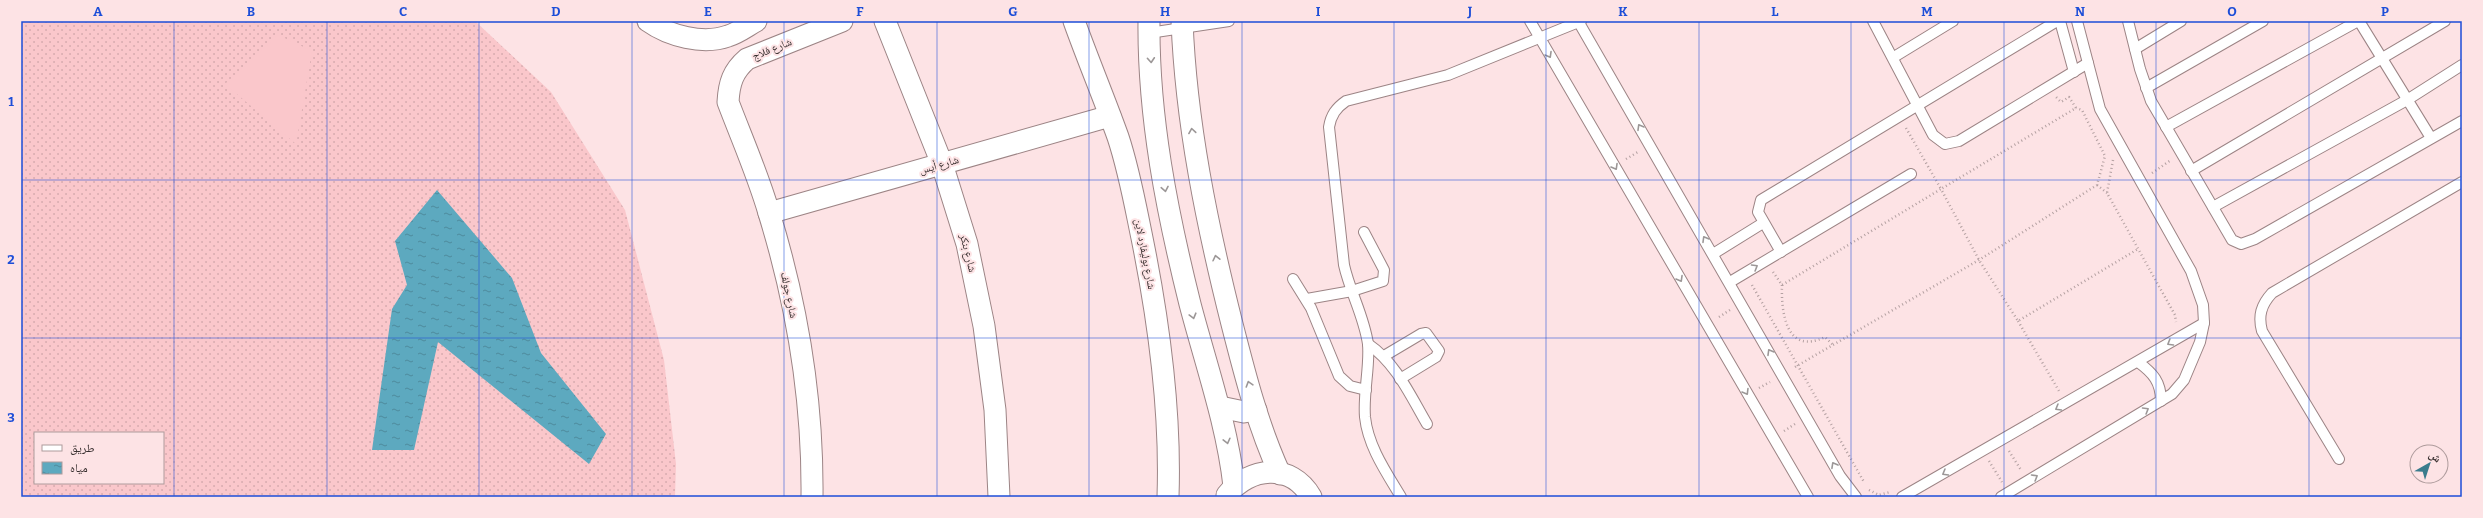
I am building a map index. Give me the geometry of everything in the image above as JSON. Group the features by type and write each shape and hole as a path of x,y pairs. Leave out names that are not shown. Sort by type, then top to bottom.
{"street":[{"path":"648,21 679,35 704,38 728,36 756,21"},
{"name":"شارع فلاج","path":"728,102 732,77 738,67 747,59 842,21"},
{"name":"شارع بنكر","path":"885,21 942,164 967,244 984,326 995,410 999,497"},
{"name":"شارع بوليفارد لاين","path":"1074,21 1118,138 1136,207 1150,277 1160,347 1166,418 1168,497"},
{"path":"1182,25 1189,110 1211,234 1240,357 1270,451 1280,474"},
{"path":"1149,27 1155,133 1165,190 1190,304 1220,407 1230,492 1256,474 1280,474 1300,484 1311,497"},
{"name":"شارع جولف","path":"728,102 769,213 791,299 806,387 812,497"},
{"name":"شارع أيس","path":"769,213 1110,116"},
{"path":"1220,407 1244,412 1256,410"}],"lane":[{"path":"1149,27 1228,21"},
{"path":"1530,21 1808,497"},
{"path":"1400,497 1383,467 1369,435 1365,417 1368,344 1363,322 1344,265 1329,127 1334,111 1346,101 1448,75 1580,21 1840,476 1856,497"},
{"path":"1873,21 1894,57 1938,141 1952,144 2088,63"},
{"path":"1894,57 1953,21"},
{"path":"1781,252 1758,212 1761,200 2059,21 2074,72"},
{"path":"2005,495 2172,394 2184,380 2200,342 2204,323 2203,305 2191,271 2100,109 2077,21"},
{"path":"2128,21 2146,88 2151,101 2232,240 2241,244 2255,239 2462,121"},
{"path":"2135,49 2182,21"},
{"path":"2146,88 2263,21"},
{"path":"2166,127 2359,21 2431,138"},
{"path":"2191,171 2445,21"},
{"path":"2213,207 2407,100 2462,65"},
{"path":"1730,282 1911,174"},
{"path":"2339,459 2262,331 2260,319 2263,305 2272,293 2278,289 2462,182"},
{"path":"1713,254 1763,223"},
{"path":"1307,299 1352,291 1380,283 1385,277 1384,270 1364,232"},
{"path":"1293,279 1307,299 1335,371 1347,383 1366,390"},
{"path":"1899,493 1983,451 2204,323"},
{"path":"1384,356 1421,334 1426,333 1430,335 1439,351 1436,357 1400,379"},
{"path":"1368,344 1384,356 1400,379 1427,424"},
{"path":"2138,362 2154,375 2159,383 2161,401"}],"path":[{"path":"1748,394 1797,367 1979,260 2097,185 2105,156 2082,110 2076,108 2069,97 2061,102 2048,87"},
{"path":"1782,285 2076,108"},
{"path":"1899,116 1941,189 1979,260 2018,321 2066,404"},
{"path":"1614,166 1650,145"},
{"path":"2107,193 2113,160 2123,152"},
{"path":"2140,181 2181,153"},
{"path":"2097,185 2107,193 2175,315 2177,321 2172,326"},
{"path":"2018,321 2139,248"},
{"path":"1765,275 1772,271 1782,285 1783,315 1791,334 1804,342 1816,341 1825,337 1833,345"},
{"path":"1706,324 1742,304 1751,283 1866,487 1872,493 1879,496 1899,493"},
{"path":"2053,396 2066,388"},
{"path":"1773,437 1807,417"},
{"path":"2002,440 2028,481"},
{"path":"1983,451 2005,495"}],"shaded area":[{"path":"21,21 475,21 551,92 625,210 664,360 676,464 675,497 21,497"},
{"path":"278,35 312,51 296,144 225,84"}],"water":[{"path":"437,190 512,278 541,353 606,434 589,464 438,342 414,450 372,450 392,309 407,285 395,241"}]}
